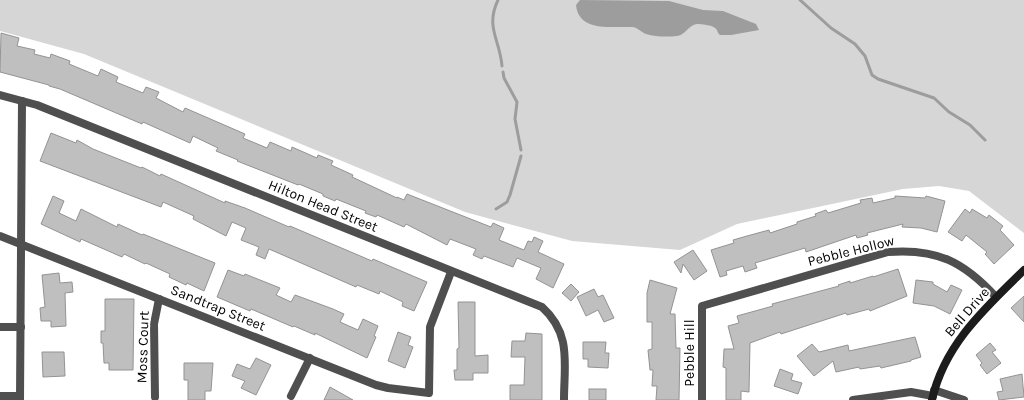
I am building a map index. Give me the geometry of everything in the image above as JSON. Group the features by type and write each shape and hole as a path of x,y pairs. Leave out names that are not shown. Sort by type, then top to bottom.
{"street":[{"name":"Hilton Head Street","path":"0,95 67,117 451,272 535,304 552,316 560,328 564,340 564,400"},
{"path":"0,396 20,398 22,101"},
{"name":"Sandtrap Street","path":"0,236 388,388 429,393 430,327 451,272"},
{"name":"Pebble Hollow","path":"702,306 888,252 911,250 932,254 958,264 974,275 996,298"},
{"name":"Bell Drive","path":"933,395 944,364 966,330 1024,270"},
{"name":"Moss Court","path":"154,397 154,324 159,299"},
{"name":"Pebble Hill","path":"702,306 702,400"},
{"path":"0,327 21,327"},
{"path":"291,396 310,358"},
{"path":"853,400 911,392 964,400"}],"shaded area":[{"path":"0,0 1024,0 1024,233 969,191 939,186 903,189 737,224 680,250 572,241 465,212 84,54 0,31"},
{"path":"580,0 669,1 703,10 723,11 756,24 759,30 731,35 720,35 714,27 697,24 691,26 683,34 677,36 654,36 646,34 634,27 607,27 590,24 583,20 578,14 576,5"}],"building":[{"path":"1,33 19,38 17,46 35,50 34,54 50,58 51,54 70,61 69,64 98,76 101,69 118,77 116,82 143,93 146,87 159,92 156,98 183,112 185,108 245,134 243,138 267,148 270,142 291,151 292,147 317,158 318,155 333,161 331,165 353,175 352,177 397,198 404,200 407,194 491,227 493,223 504,228 499,240 524,250 528,241 532,242 534,237 543,241 538,252 564,264 553,288 536,279 541,268 517,258 513,267 484,256 482,259 473,255 476,249 450,239 447,245 406,224 404,227 377,215 376,217 365,213 366,211 336,199 335,201 323,196 323,194 299,184 298,185 237,161 238,160 216,151 218,148 193,136 190,143 143,122 142,124 60,89 0,72"},
{"path":"51,133 76,143 77,140 93,149 141,168 142,167 160,176 161,174 225,203 225,201 245,208 372,261 373,259 427,282 414,311 402,306 403,302 380,291 379,294 357,285 356,287 269,249 265,259 256,255 259,247 241,240 246,228 232,222 226,236 193,219 194,216 163,202 161,207 40,161"},
{"path":"53,196 64,201 59,213 76,221 81,209 117,227 118,224 142,235 143,234 215,263 204,291 169,277 170,274 146,263 145,264 124,254 122,257 81,239 80,242 41,224"},
{"path":"895,196 925,198 926,196 945,201 937,232 921,228 902,227 903,224 867,233 868,235 857,238 856,235 806,252 805,248 755,263 757,268 745,272 743,266 726,271 727,275 720,277 711,250 734,243 733,240 769,230 770,233 797,224 797,222 816,216 815,214 826,210 828,213 861,203 860,200 872,198 873,203 895,198"},
{"path":"965,209 970,213 972,209 987,218 989,215 1003,226 1000,230 1014,245 994,264 985,254 987,252 966,235 962,241 948,232"},
{"path":"693,250 707,271 694,280 683,264 681,273 674,262"},
{"path":"898,269 907,296 870,311 869,309 847,315 846,313 781,334 780,332 750,343 749,392 741,391 741,400 726,400 726,368 723,367 724,349 734,349 728,326 739,323 737,316 773,306 772,304 839,286 838,285 850,281 850,283"},
{"path":"228,270 244,276 245,274 280,288 276,295 291,302 295,295 344,314 340,322 358,330 363,319 378,326 374,336 376,337 367,358 315,333 315,335 217,297"},
{"path":"59,273 60,283 72,282 73,292 65,293 66,326 51,327 51,321 41,321 40,308 45,307 42,275"},
{"path":"650,280 677,288 670,314 675,314 676,348 680,348 679,400 656,400 657,386 652,386 653,370 650,370 648,350 652,349 652,322 647,322 647,293"},
{"path":"916,280 933,282 933,284 947,292 951,285 962,290 950,314 934,306 913,303"},
{"path":"571,284 579,292 571,301 562,293"},
{"path":"594,289 598,297 603,295 614,318 604,322 598,310 586,316 577,297"},
{"path":"1024,296 1024,322 1011,308"},
{"path":"105,299 134,299 133,370 109,370 109,363 104,363 101,331 105,331"},
{"path":"458,302 475,302 475,356 488,355 488,373 473,373 473,380 455,380 454,370 457,370 457,349 459,348"},
{"path":"398,332 411,337 408,345 413,347 405,368 388,361"},
{"path":"526,333 542,334 542,400 510,400 510,385 524,385 525,357 511,357 512,341 525,341"},
{"path":"915,337 921,357 911,361 881,368 880,366 860,369 859,367 836,372 833,361 814,376 797,356 812,344 819,352 848,345 849,351"},
{"path":"583,342 606,342 605,353 609,353 608,368 588,367 588,359 583,359"},
{"path":"990,343 996,350 992,352 1001,363 987,374 980,365 982,363 976,355"},
{"path":"42,352 64,352 65,376 43,377"},
{"path":"256,358 271,365 256,395 241,388 245,381 232,376 237,364 250,369"},
{"path":"184,363 213,363 211,391 205,391 205,400 188,400 188,380 184,380"},
{"path":"780,369 793,374 791,380 802,383 798,394 774,386"},
{"path":"1022,374 1024,397 999,400 997,392 1003,391 1000,379"},
{"path":"330,387 353,400 324,400"},
{"path":"589,389 606,389 606,400 589,400"}],"waterway":[{"path":"498,0 494,10 493,26 502,66"},
{"path":"800,0 831,28 855,44 865,56 872,75 878,79 934,98 949,112 970,125 985,140"},
{"path":"503,72 504,78 517,102 515,119 521,150"},
{"path":"496,209 507,202 521,156"}]}
